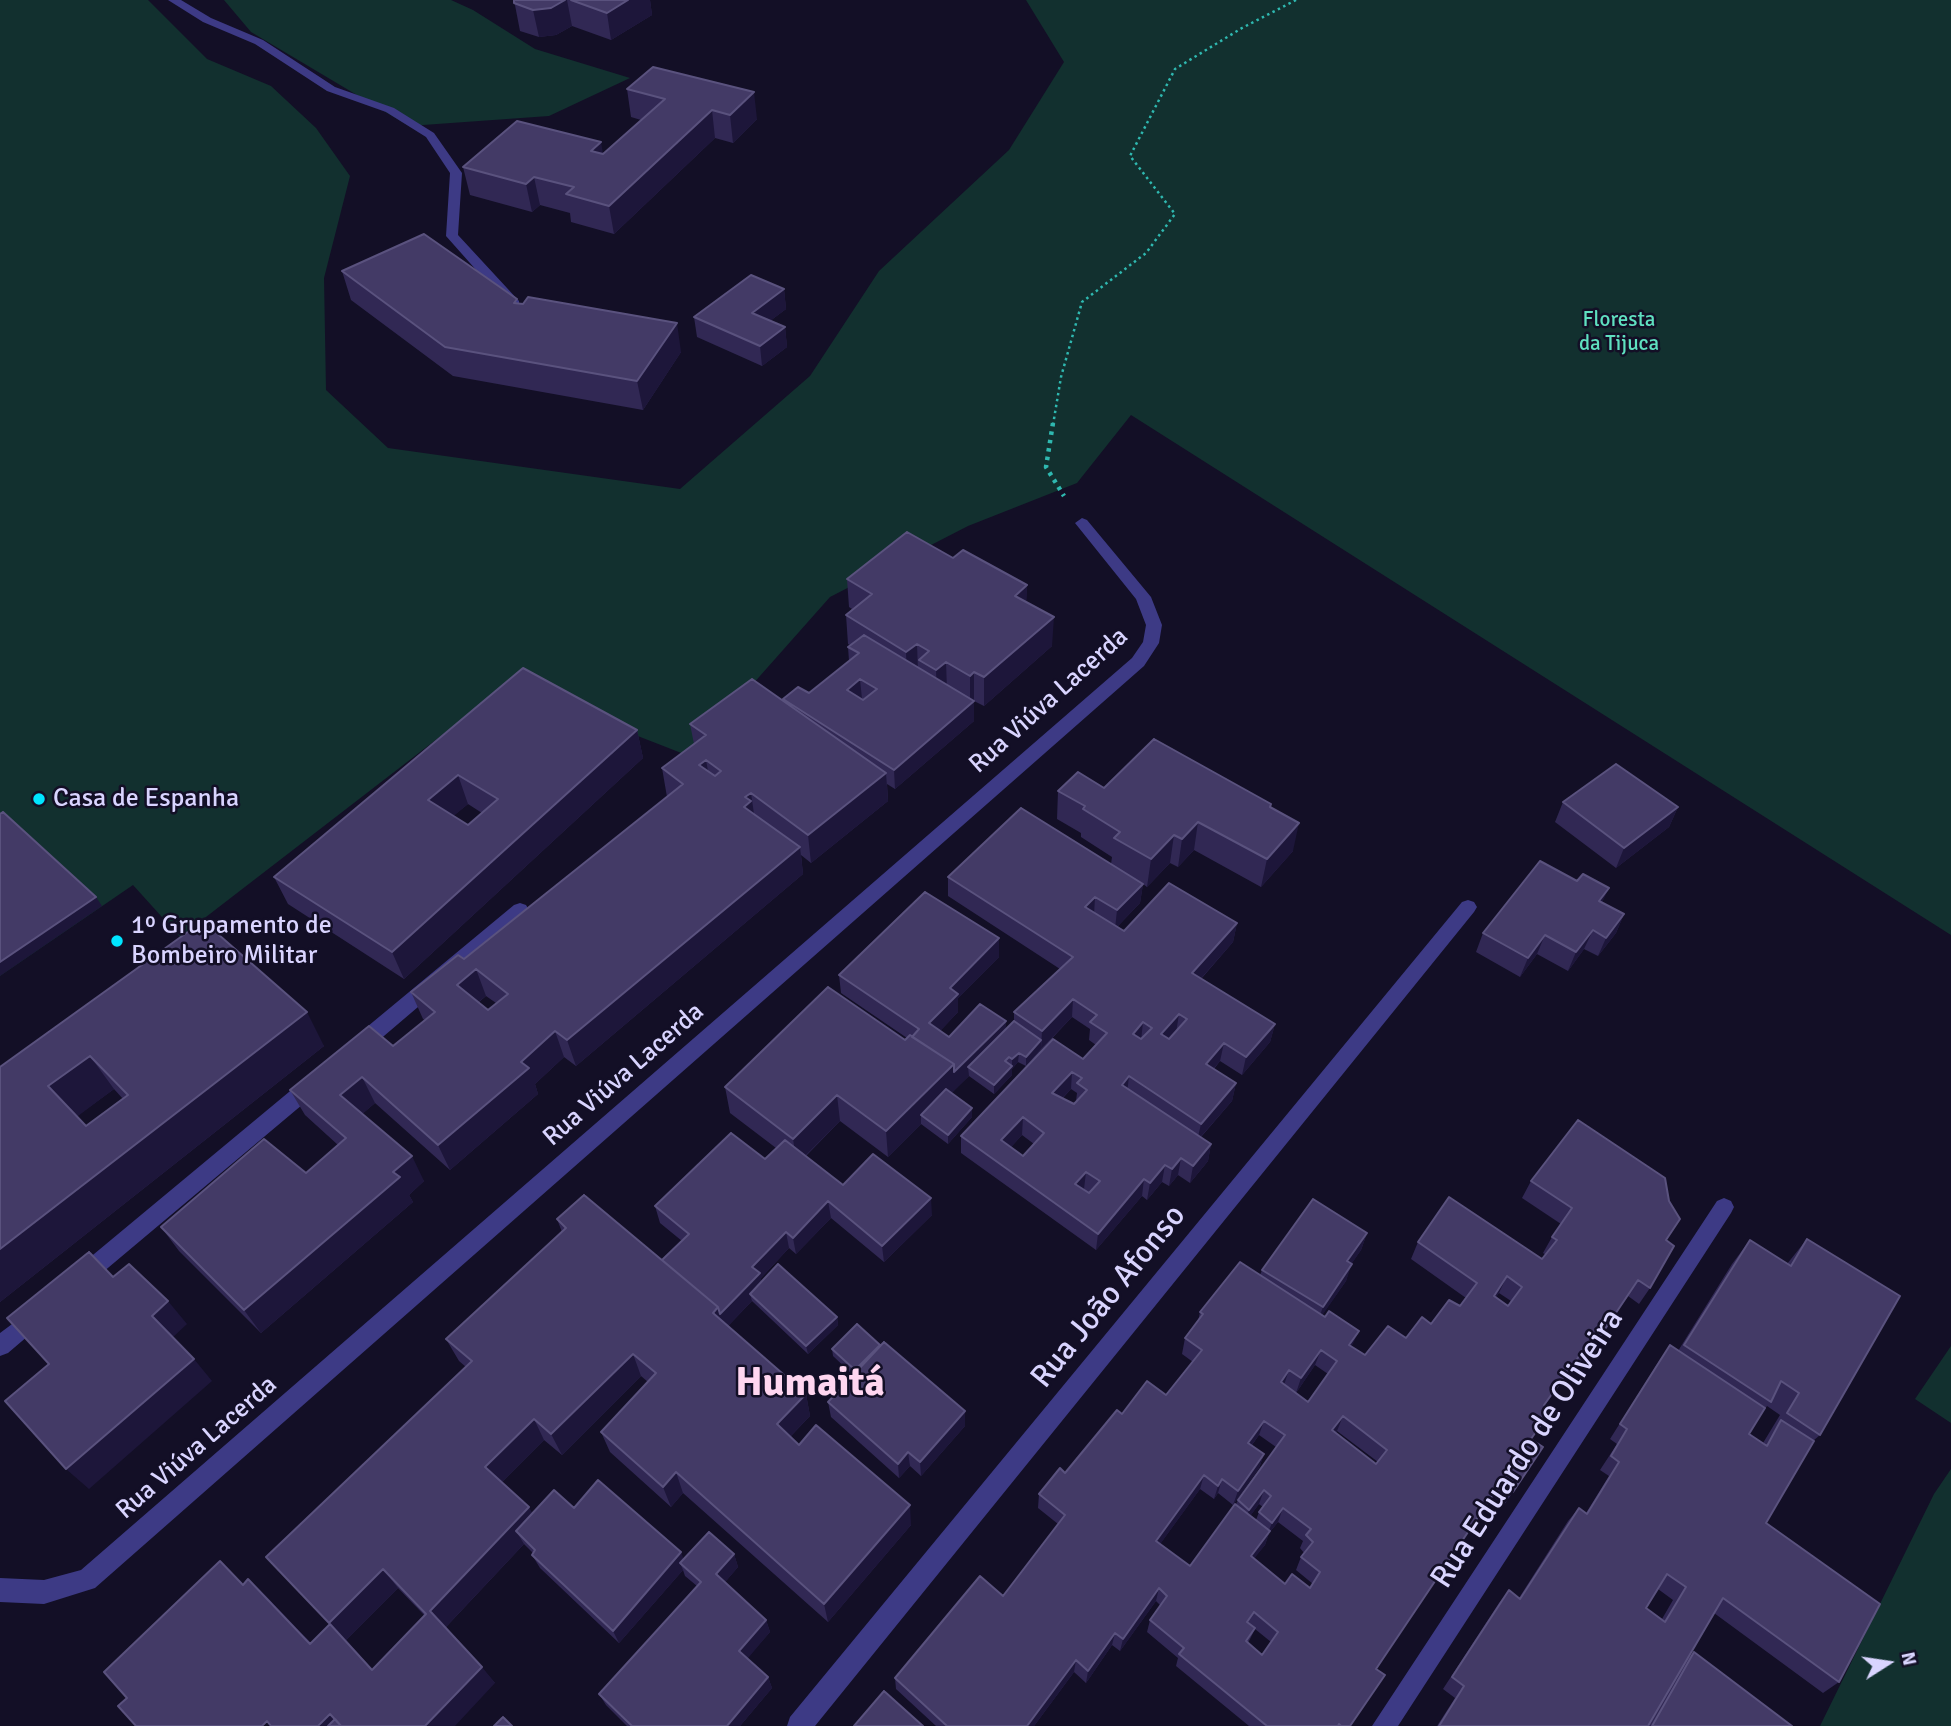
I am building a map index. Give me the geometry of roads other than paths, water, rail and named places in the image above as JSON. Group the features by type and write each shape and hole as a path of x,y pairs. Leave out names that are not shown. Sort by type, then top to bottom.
{"street":[{"path":"173,0 207,20 259,42 331,89 390,110 430,135 456,173 452,236 515,304 527,308"},
{"name":"Rua Viúva Lacerda","path":"0,1590 44,1592 87,1580 1138,662 1151,643 1154,625 1143,597 1082,523"},
{"name":"Rua João Afonso","path":"799,1726 1468,907"},
{"path":"0,1346 520,910"},
{"name":"Rua Eduardo de Oliveira","path":"1384,1726 1724,1207"}],"place":[{"name":"Casa de Espanha","path":"39,799"},
{"name":"1º Grupamento de Bombeiro Militar","path":"117,941"}],"district":[{"name":"Humaitá","path":"810,1384"}],"park label":[{"name":"Floresta da Tijuca","path":"1619,332"}]}
